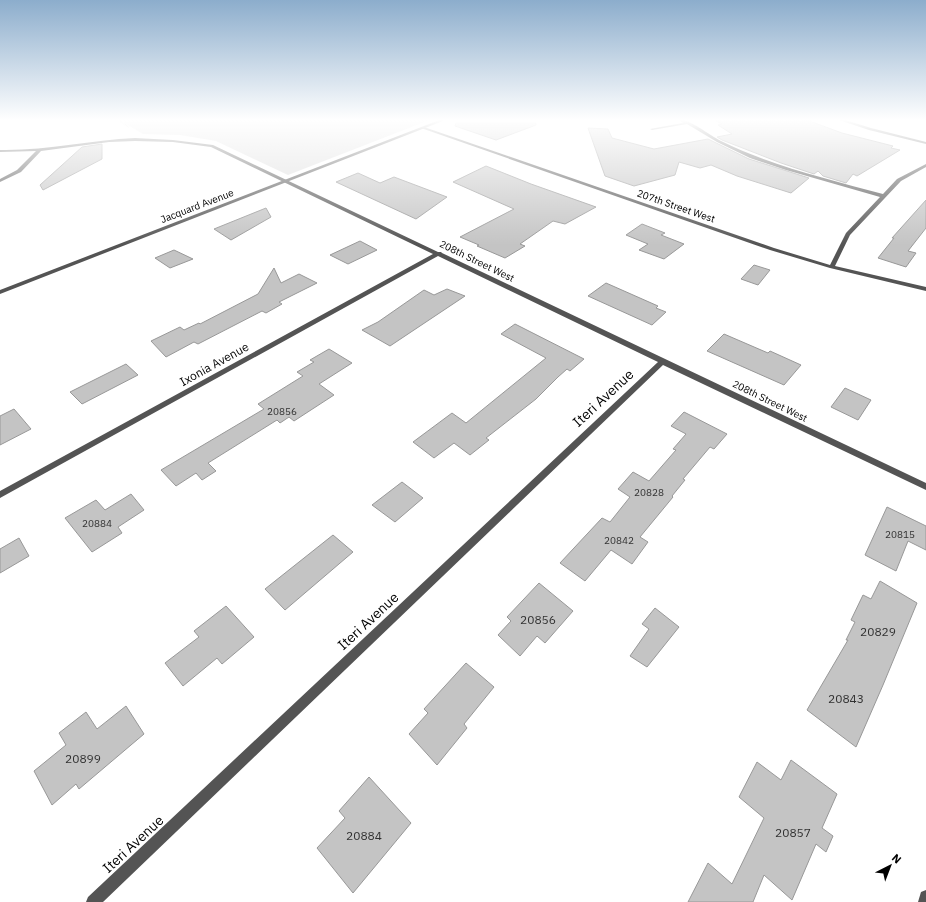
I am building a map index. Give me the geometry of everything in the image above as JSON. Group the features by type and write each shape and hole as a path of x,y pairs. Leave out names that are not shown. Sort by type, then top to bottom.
{"street":[{"path":"0,181 19,171 29,161"},
{"name":"208th Street West","path":"244,161 926,487"},
{"name":"Jacquard Avenue","path":"0,292 337,161"},
{"name":"207th Street West","path":"518,161 772,249 832,267 926,289"},
{"path":"764,161 883,196"},
{"path":"832,267 848,234 883,196 899,180 926,165"},
{"name":"Ixonia Avenue","path":"0,495 438,253"},
{"name":"Iteri Avenue","path":"92,902 663,361"},
{"path":"925,902 926,897"}],"shaded area":[{"path":"259,161 324,161 288,175"}],"building":[{"path":"66,161 98,161 43,190 40,185"},
{"path":"600,161 756,161 809,178 791,193 737,176 711,165 700,168 679,162 675,175 634,186 605,176"},
{"path":"776,161 882,161 857,176 853,174 846,183 823,176 818,171 814,174"},
{"path":"486,166 596,207 565,224 553,221 520,244 525,246 505,258 460,237 514,209 453,182"},
{"path":"358,173 380,183 394,177 447,197 416,219 336,182"},
{"path":"926,200 926,228 908,251 916,253 906,267 878,258 894,238 892,238"},
{"path":"266,208 271,217 231,240 214,229"},
{"path":"642,224 665,233 661,235 684,244 664,259 639,250 648,244 626,235"},
{"path":"360,241 377,250 348,264 330,255"},
{"path":"174,250 193,259 170,268 155,258"},
{"path":"754,265 770,270 758,285 741,279"},
{"path":"274,268 281,283 299,274 317,283 279,302 282,304 266,313 262,311 198,344 194,342 166,357 151,341 180,327 184,330 199,323 200,324 258,294"},
{"path":"606,283 658,306 656,308 666,312 652,325 588,296"},
{"path":"447,289 465,296 390,346 362,330 378,322 424,290 434,295"},
{"path":"515,324 584,359 570,371 567,369 536,399 486,438 489,440 470,455 454,443 434,458 413,442 452,413 466,423 546,358 501,334"},
{"path":"724,334 768,353 770,351 801,365 784,385 707,351"},
{"path":"329,349 352,363 319,384 334,395 294,421 289,417 280,423 277,420 208,463 216,471 202,480 196,473 176,486 161,470 264,409 258,404 303,376 297,372 314,362 310,360"},
{"path":"126,364 138,375 82,404 70,392"},
{"path":"845,388 871,400 858,420 831,407"},
{"path":"14,409 31,429 0,445 0,416"},
{"path":"684,412 727,434 714,449 710,447 683,479 685,480 672,496 673,497 640,537 648,542 632,564 611,550 585,581 560,563 602,518 610,522 630,497 618,489 633,472 649,481 676,450 673,449 686,434 671,426"},
{"path":"402,482 423,498 395,522 372,505"},
{"path":"131,494 144,510 118,527 122,533 92,552 65,518 96,500 105,510"},
{"path":"887,507 926,526 926,550 908,541 896,571 865,555"},
{"path":"333,535 353,552 285,610 265,589"},
{"path":"19,538 29,556 0,573 0,549"},
{"path":"880,581 917,603 856,747 807,710 848,640 846,640 855,622 851,620 863,595 871,599"},
{"path":"539,583 573,611 545,643 537,636 520,656 498,635 511,621 507,617"},
{"path":"226,606 254,637 222,664 217,658 183,686 165,663 199,637 194,631"},
{"path":"655,608 679,627 647,667 630,656 649,629 642,624"},
{"path":"466,663 494,687 464,724 467,728 437,765 409,734 428,713 424,709"},
{"path":"126,706 144,734 79,789 76,784 52,805 34,771 66,745 59,733 86,712 97,729"},
{"path":"791,760 837,794 822,828 833,836 826,852 816,844 792,900 764,875 753,902 688,902 708,863 732,884 764,818 739,797 757,762 781,780"},
{"path":"369,777 411,823 353,893 317,848 345,818 339,811"}]}
